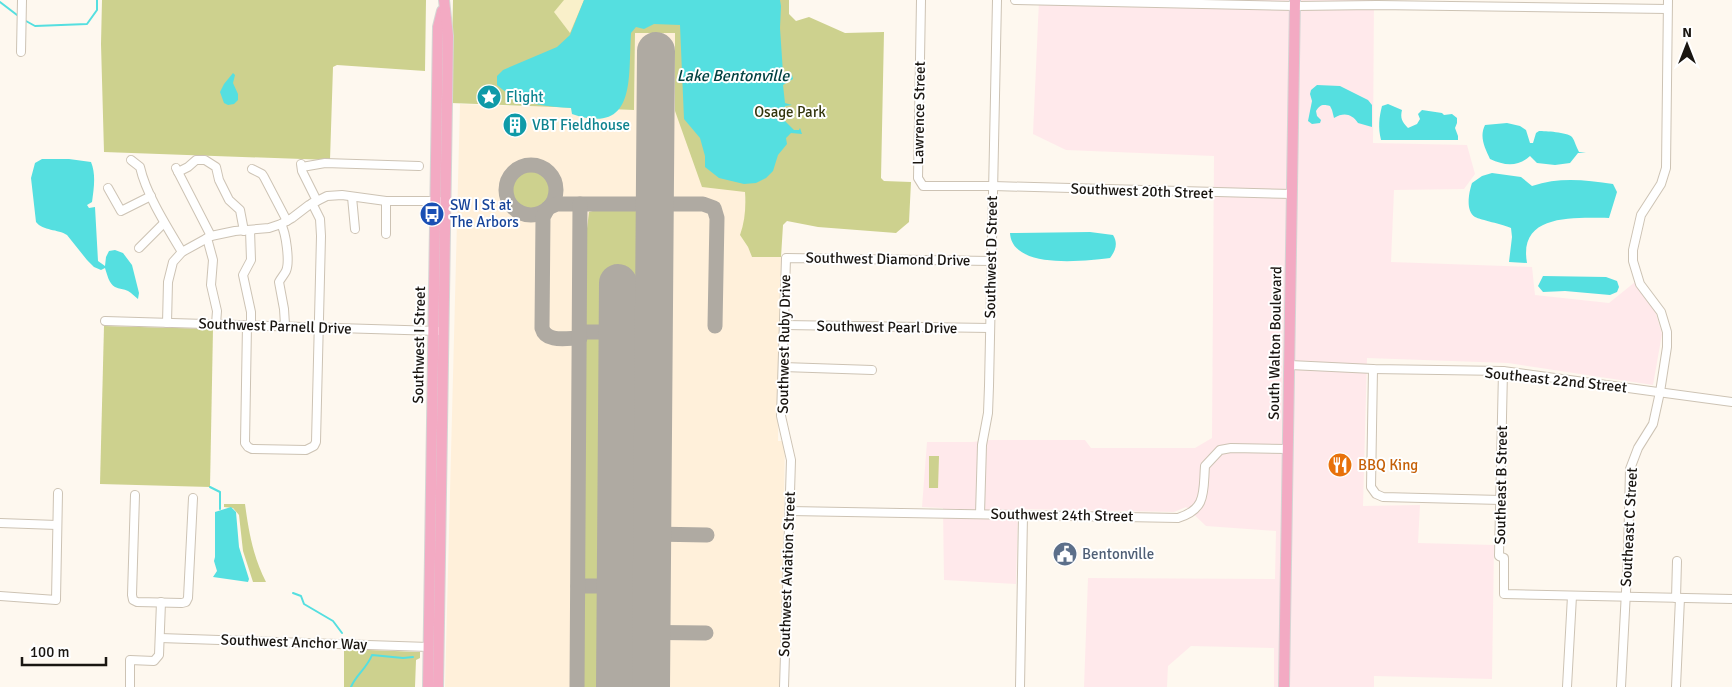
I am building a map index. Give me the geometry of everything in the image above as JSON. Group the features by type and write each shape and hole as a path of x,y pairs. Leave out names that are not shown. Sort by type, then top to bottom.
{"main road":[{"name":"Southwest I Street","path":"438,687 441,201 438,27 444,2"},
{"name":"South Walton Boulevard","path":"1284,687 1295,3"},
{"name":"Southwest I Street","path":"428,687 439,331"}],"street":[{"path":"21,52 22,0"},
{"name":"Lawrence Street","path":"921,0 918,178 924,186 993,186"},
{"name":"Southwest D Street","path":"980,514 982,445 988,413 997,0"},
{"path":"1015,0 1376,5 1496,4 1608,9 1667,9"},
{"path":"1608,0 1608,9"},
{"name":"Southeast C Street","path":"1621,687 1630,469 1638,448 1652,424 1660,392 1667,346 1667,332 1661,312 1640,284 1633,261 1633,250 1641,215 1661,184 1666,168 1668,0"},
{"path":"131,160 140,167 141,174 151,196 182,252"},
{"path":"216,324 217,311 211,285 213,260 209,237 177,170 188,167 196,160 205,160 217,168 229,200 240,210 247,230 251,260 244,271 243,277 251,312 245,444 252,449 306,450 314,446 316,442 321,227 301,164 419,166"},
{"path":"252,170 262,174 264,177 284,223 286,270 279,282 285,325"},
{"name":"Southwest 20th Street","path":"993,186 1292,194"},
{"path":"108,188 121,211 151,196"},
{"path":"167,322 168,282 173,262 182,252 209,237 284,223 314,202 327,196 342,195 386,201 441,201"},
{"path":"352,197 355,229"},
{"path":"386,201 386,234"},
{"path":"140,248 164,222"},
{"name":"Southwest Diamond Drive","path":"786,258 991,261"},
{"name":"Southwest Ruby Drive","path":"786,258 781,416 791,460"},
{"name":"Southwest Parnell Drive","path":"105,321 439,331"},
{"name":"Southwest Pearl Drive","path":"784,325 990,328"},
{"name":"Southeast 22nd Street","path":"1290,365 1503,372 1732,402"},
{"path":"783,367 872,370"},
{"path":"1372,369 1371,487 1376,494 1383,497 1501,500"},
{"name":"Southeast B Street","path":"1503,372 1499,556 1504,558 1504,594 1572,596"},
{"name":"Southwest 24th Street","path":"790,511 1178,518 1188,515 1198,507 1203,495 1204,466 1220,450 1231,448 1288,449"},
{"name":"Southwest Aviation Street","path":"784,687 791,460"},
{"path":"0,596 56,600 58,493"},
{"path":"135,495 132,595 133,600 137,602 186,602 189,594 193,498"},
{"path":"1020,687 1023,515"},
{"path":"0,523 57,525"},
{"path":"1676,687 1677,561"},
{"path":"1567,687 1572,596 1732,599"},
{"path":"130,687 130,660 154,661 159,655 162,602"},
{"name":"Southwest Anchor Way","path":"160,638 429,647"}],"shaded area":[{"path":"1039,0 1374,0 1373,143 1467,145 1475,174 1464,189 1394,190 1391,262 1532,267 1535,295 1609,303 1635,282 1654,307 1662,334 1653,385 1508,363 1367,358 1363,506 1420,505 1418,543 1494,545 1492,679 1374,676 1374,687 1274,687 1274,648 1191,646 1168,666 1167,687 1084,687 1088,578 1275,579 1276,531 1206,526 1186,507 1174,512 1018,509 1016,584 944,580 943,508 922,507 927,442 1085,440 1091,448 1195,448 1212,438 1214,156 1066,150 1033,134"},
{"path":"635,33 675,33 675,111 745,192 744,224 740,235 752,257 781,257 778,441 785,441 781,687 445,687 460,104 634,110"}],"green space":[{"path":"102,0 426,0 425,71 337,65 333,67 330,160 104,152 101,44"},
{"name":"Osage Park","path":"453,0 789,0 789,14 796,21 809,17 845,33 884,32 881,178 884,181 911,182 909,222 896,233 818,227 787,221 783,225 781,257 752,257 740,235 745,214 745,192 702,187 675,111 675,33 635,33 634,110 451,103"},
{"path":"531,169 546,175 552,190 546,205 531,211 516,205 510,190 516,175"},
{"path":"604,208 629,208 634,210 640,218 646,237 642,687 582,687 585,245 589,212"},
{"path":"104,326 213,329 210,487 100,484"},
{"path":"929,456 939,456 938,488 929,488"},
{"path":"224,504 245,504 252,544 266,582 253,582 243,551 239,515 233,508 224,507"},
{"path":"344,649 420,652 420,658 416,660 415,687 344,687"}],"sand":[{"path":"564,0 584,0 570,33 554,12"}],"water":[{"name":"Lake Bentonville","path":"584,0 780,0 783,73 792,75 793,79 783,85 785,103 792,105 785,106 783,119 794,130 799,130 800,128 802,134 791,133 786,138 787,144 778,155 773,171 766,178 756,183 744,184 719,178 705,167 705,156 700,138 684,119 680,25 654,24 644,29 636,27 631,33 630,68 625,99 618,110 608,117 593,119 572,114 571,108 523,101 497,85 497,76 503,70 557,47 570,35"},
{"path":"233,73 235,75 233,83 238,94 238,100 234,104 228,105 224,103 220,92"},
{"path":"1317,85 1340,86 1368,100 1372,105 1372,127 1358,123 1348,115 1334,118 1330,106 1325,105 1320,106 1316,111 1317,116 1321,120 1320,123 1312,124 1308,121 1312,101 1311,90"},
{"path":"1388,104 1402,110 1402,120 1408,128 1417,124 1420,119 1418,114 1422,110 1442,113 1444,115 1452,114 1457,118 1455,128 1458,140 1381,140 1380,115 1382,106"},
{"path":"1507,123 1520,126 1526,130 1530,143 1533,143 1536,133 1539,131 1569,135 1572,137 1579,152 1586,153 1578,153 1570,163 1555,165 1537,163 1530,156 1516,164 1506,164 1490,159 1485,147 1483,129 1485,125"},
{"path":"42,159 69,159 91,162 94,171 94,186 92,202 87,205 89,208 95,207 98,261 105,266 109,251 115,250 123,253 132,265 139,293 138,299 128,291 113,286 108,279 105,268 101,270 94,267 67,235 43,227 36,222 31,178 35,163"},
{"path":"1492,173 1521,177 1532,186 1562,180 1613,184 1617,192 1609,218 1566,219 1540,227 1531,235 1527,247 1527,263 1509,262 1512,237 1511,228 1475,217 1469,206 1472,183 1482,176"},
{"path":"1090,232 1113,235 1116,247 1110,258 1084,261 1051,261 1036,258 1023,253 1014,245 1010,233"},
{"path":"1543,276 1606,277 1617,281 1619,287 1617,292 1610,295 1565,291 1543,292 1538,286"},
{"path":"231,507 236,512 239,547 249,579 248,582 213,577 217,571 214,561 215,512"}],"waterway":[{"path":"26,21 35,26 87,24 97,10 97,0"},
{"path":"0,2 17,15"},
{"path":"210,487 220,492 220,509"},
{"path":"293,593 301,596 304,604 333,621 342,633"},
{"path":"351,687 372,655 413,657"}],"taxiway":[{"path":"526,165 536,165 549,172 556,185 556,190 556,195 549,208 536,215 526,215 517,211 510,204 506,195 506,185 510,176 517,169 526,165"},
{"path":"580,338 552,338 544,333 542,328 543,217 548,208 557,204 703,204 714,208 717,218 715,326"},
{"path":"577,687 580,204"},
{"path":"580,332 618,332"},
{"path":"652,534 707,535"},
{"path":"578,586 616,586"},
{"path":"616,632 706,633"}],"runway":[{"path":"651,687 656,51"},
{"path":"615,687 618,283"}],"place":[{"name":"Flight","path":"489,97"},
{"name":"VBT Fieldhouse","path":"515,125"},
{"name":"SW I St at The Arbors","path":"432,214"},
{"name":"BBQ King","path":"1340,465"},
{"name":"Bentonville","path":"1065,554"}]}
